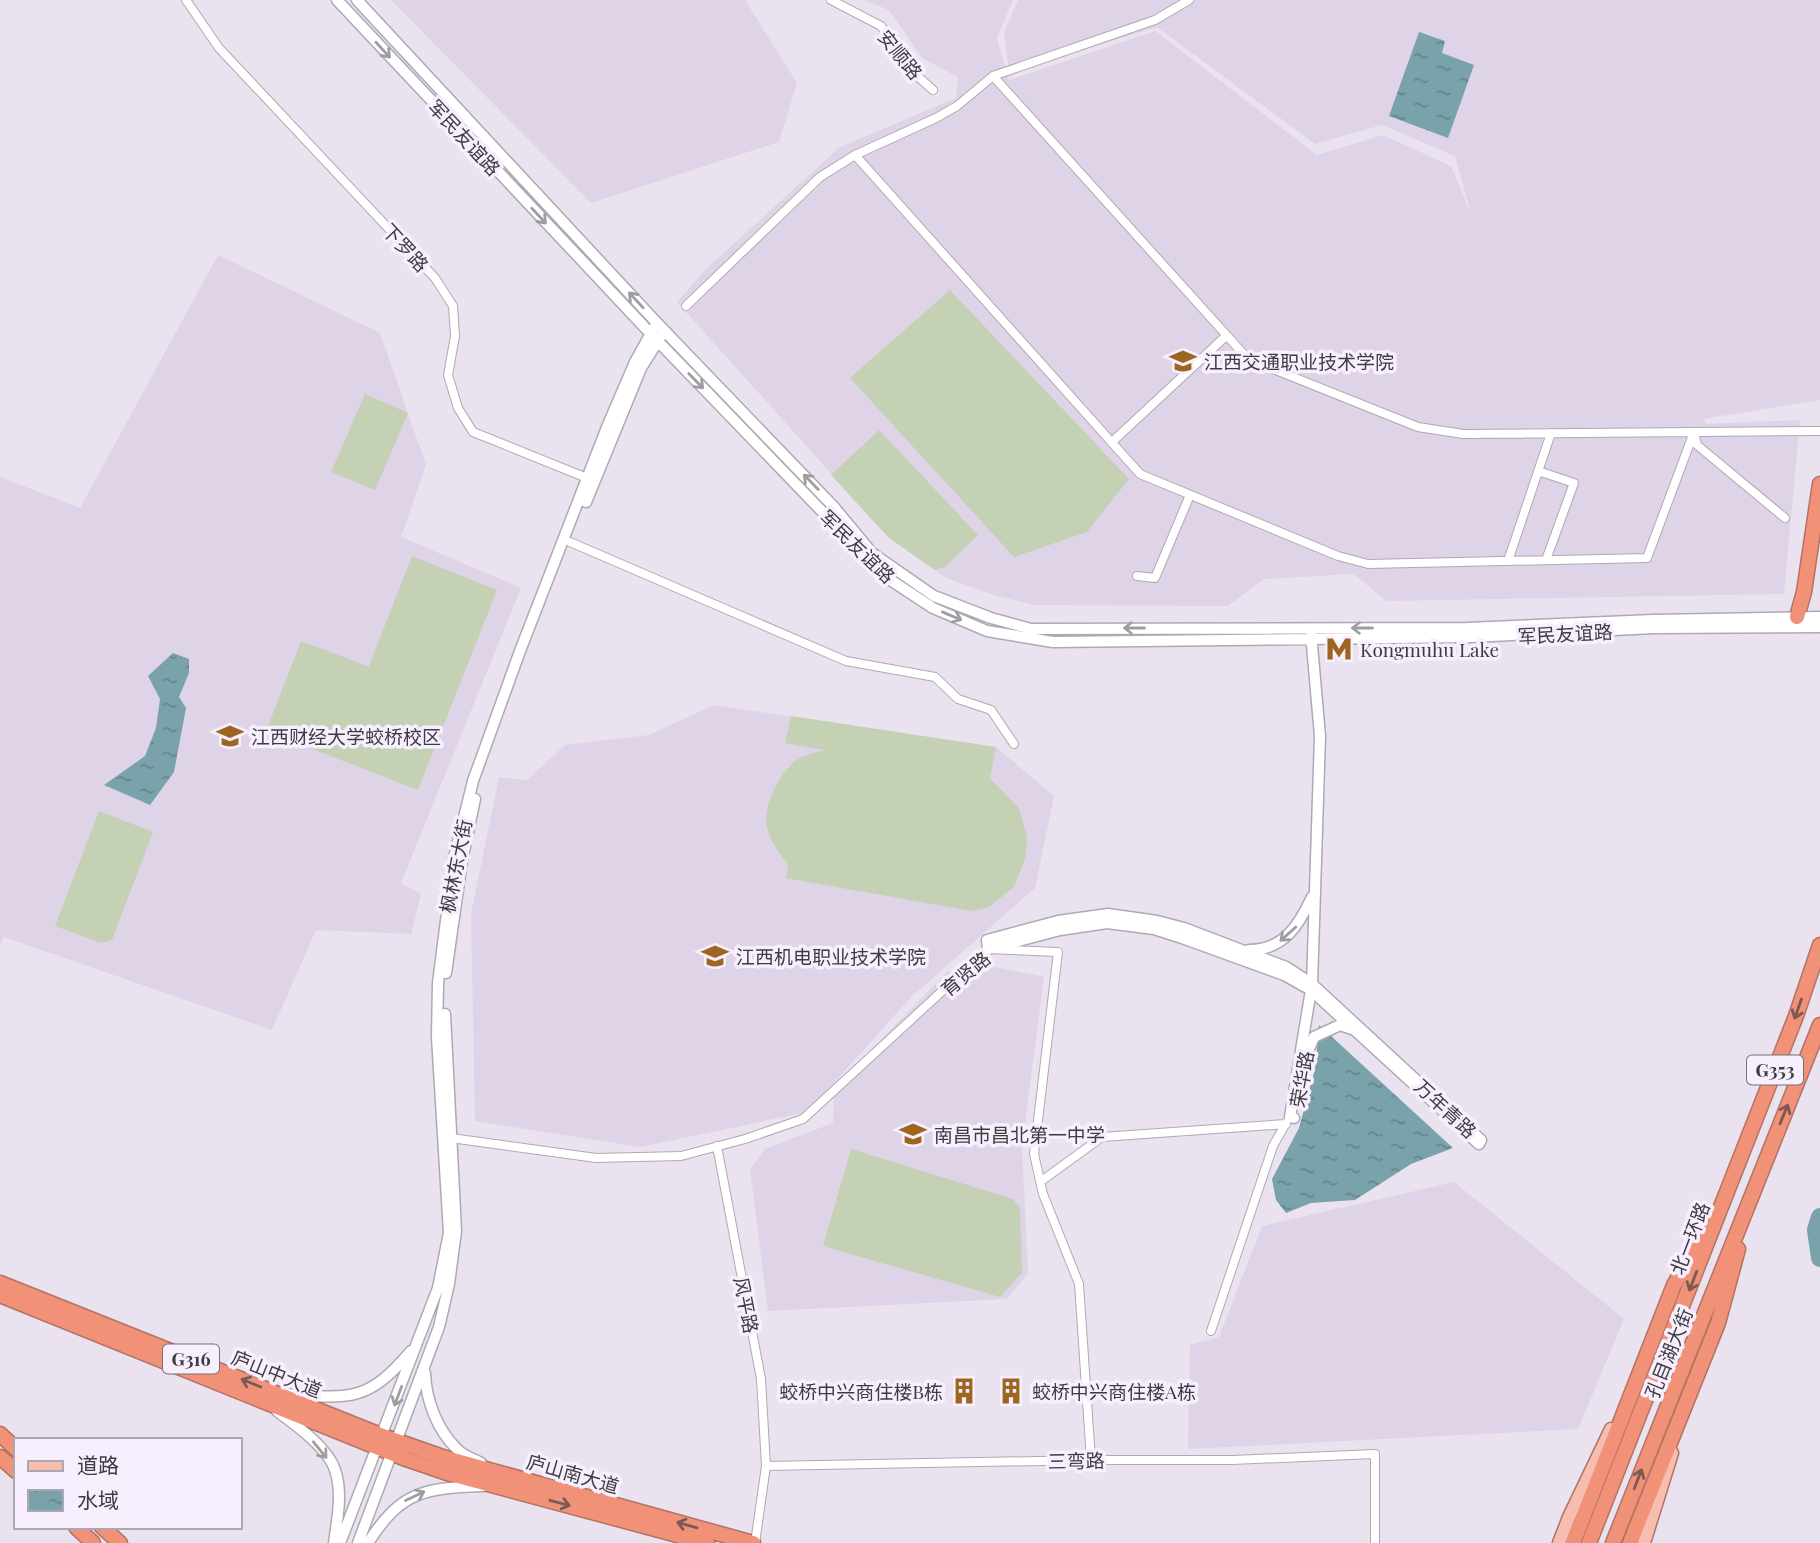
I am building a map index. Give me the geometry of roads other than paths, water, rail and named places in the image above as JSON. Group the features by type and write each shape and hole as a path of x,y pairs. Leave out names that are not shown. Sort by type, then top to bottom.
{"highway":[{"path":"1796,622 1804,592 1820,484"},
{"name":"北一环路","path":"1589,1543 1796,1016 1820,944"},
{"name":"G353","path":"1692,1392 1718,1323 1759,1177 1820,1024"},
{"name":"孔目湖大街","path":"1613,1543 1759,1177"},
{"name":"G353","path":"1648,1353 1674,1285 1726,1194"},
{"name":"庐山中大道","path":"0,1283 272,1399"},
{"name":"庐山中大道","path":"0,1295 388,1445"},
{"path":"1573,1543 1648,1353"},
{"path":"1630,1543 1692,1392"},
{"path":"0,1434 14,1447"},
{"name":"庐山南大道","path":"388,1445 447,1473 495,1478 754,1543"},
{"path":"0,1457 14,1469"},
{"name":"庐山南大道","path":"495,1478 706,1543"},
{"path":"78,1529 93,1543"},
{"path":"104,1529 120,1543"}],"main road":[{"name":"G353","path":"1559,1543 1648,1353"},
{"name":"G353","path":"1644,1543 1692,1392"}],"street":[{"name":"下罗路","path":"186,0 219,48 435,278 449,299 453,306 455,336 448,375 458,408 472,432 587,478"},
{"name":"军民友谊路","path":"337,0 654,338 865,556 892,581 933,608 987,631 1053,642 1653,620 1796,622"},
{"name":"军民友谊路","path":"357,0 661,327 834,506 872,552 934,596 991,618 1031,629 1315,634"},
{"name":"安顺路","path":"831,0 881,26 914,73 933,90"},
{"path":"686,306 820,177 855,155 957,106 993,76 1155,20 1189,0"},
{"path":"993,76 1248,359 1418,427 1463,434 1820,432"},
{"path":"855,155 1140,474 1339,556 1368,564 1647,558 1695,432"},
{"name":"枫林东大街","path":"388,1445 418,1343 438,1288 449,1233 437,1037 438,983 454,858 473,781 587,478 635,362 661,327"},
{"path":"1112,442 1226,336"},
{"name":"枫林东大街","path":"388,1445 425,1366 444,1305 456,1231 445,1036 445,983 462,861 479,784 524,653 654,338"},
{"path":"1695,432 1697,445 1785,518"},
{"path":"1508,561 1550,433"},
{"path":"1538,471 1574,483 1546,560"},
{"path":"1138,576 1155,578 1190,495"},
{"path":"570,542 846,661 936,677 958,699 991,710 1014,744"},
{"path":"1796,622 1820,617"},
{"path":"1796,622 1820,627"},
{"name":"荣华路","path":"1288,1121 1314,989 1320,736 1315,634"},
{"name":"荣华路","path":"1288,1121 1294,1118 1314,989 1326,735 1315,634"},
{"path":"1242,950 1262,950 1287,937 1298,925 1315,891"},
{"name":"万年青路","path":"988,949 987,940 1058,921 1108,914 1157,921 1286,967 1314,989 1481,1140 1479,1143 1314,989 1284,975 1154,929 1107,923 1060,930 988,949"},
{"name":"育贤路","path":"451,1138 596,1158 681,1156 718,1146 803,1119 988,949 1058,952 1034,1154 1040,1182 1079,1284 1091,1460"},
{"path":"1305,1058 1314,1038 1329,1029 1340,1025 1357,1032"},
{"path":"1040,1182 1102,1138 1288,1121"},
{"path":"1211,1331 1273,1146 1288,1121"},
{"name":"风平路","path":"718,1146 761,1379 766,1466"},
{"path":"272,1399 345,1396 365,1392 396,1368 418,1343"},
{"path":"425,1366 428,1402 439,1426 457,1451 495,1478"},
{"path":"272,1399 306,1433 335,1469 338,1488 334,1543"},
{"path":"340,1543 388,1445"},
{"path":"358,1543 388,1445"},
{"name":"三弯路","path":"766,1466 1091,1460 1232,1461 1375,1454 1375,1543"},
{"path":"754,1543 766,1466"},
{"path":"368,1543 394,1509 412,1496 495,1478"}],"water":[{"path":"1419,32 1445,41 1442,53 1474,65 1448,138 1389,116"},
{"path":"173,653 189,659 189,673 179,697 186,708 174,772 150,805 104,785 145,756 156,728 160,699 148,676"},
{"path":"1319,1025 1453,1148 1411,1164 1355,1200 1311,1203 1286,1213 1276,1200 1272,1179 1299,1128 1315,1069"}],"waterway":[{"path":"1820,1217 1816,1230 1820,1258"}],"place":[{"name":"江西交通职业技术学院","path":"1183,361"},
{"name":"Kongmuhu Lake","path":"1339,649"},
{"name":"江西财经大学蛟桥校区","path":"230,736"},
{"name":"江西机电职业技术学院","path":"715,956"},
{"name":"南昌市昌北第一中学","path":"913,1134"},
{"name":"蛟桥中兴商住楼B栋","path":"964,1391"},
{"name":"蛟桥中兴商住楼A栋","path":"1011,1391"}]}
